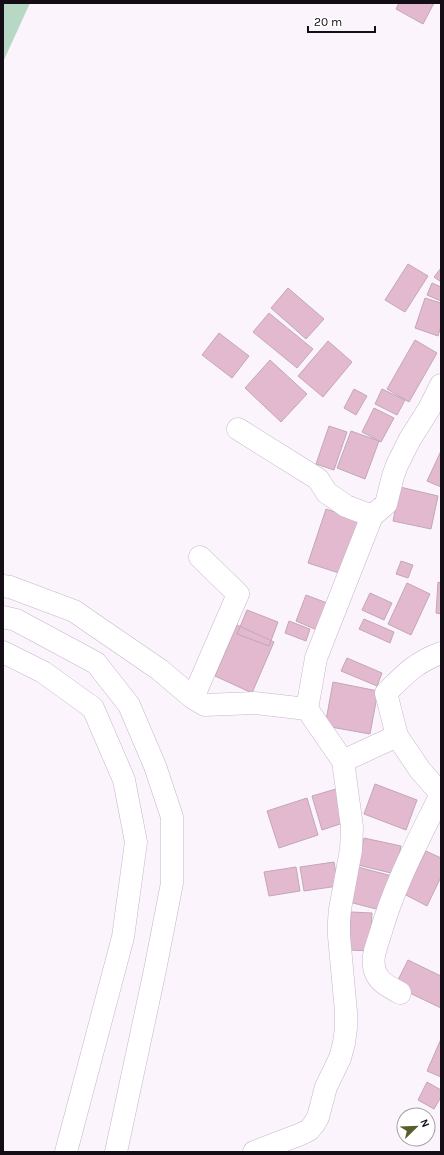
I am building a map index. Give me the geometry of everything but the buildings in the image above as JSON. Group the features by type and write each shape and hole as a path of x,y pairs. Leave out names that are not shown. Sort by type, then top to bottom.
{"main road":[{"path":"254,1152 301,1134 309,1130 314,1124 322,1104 326,1087 340,1058 344,1043 346,1012 339,922 351,850 352,827 343,761 307,709 316,658 372,516 386,504 397,465 441,385"},
{"path":"238,429 318,479 327,493 339,502 372,516"},
{"path":"193,698 238,594 200,557"},
{"path":"3,586 10,587 74,611 160,670 193,698 205,705 254,703 307,709"},
{"path":"3,617 16,620 96,663 129,705 155,766 172,817 172,884 116,1152"},
{"path":"3,652 43,672 93,708 124,780 136,842 123,937 66,1152"},
{"path":"400,993 380,981 373,960 388,908 403,871 441,794 420,770 397,736 386,693 420,662 441,653"},
{"path":"343,761 397,736"}],"green space":[{"path":"3,3 30,3 3,62"}]}
